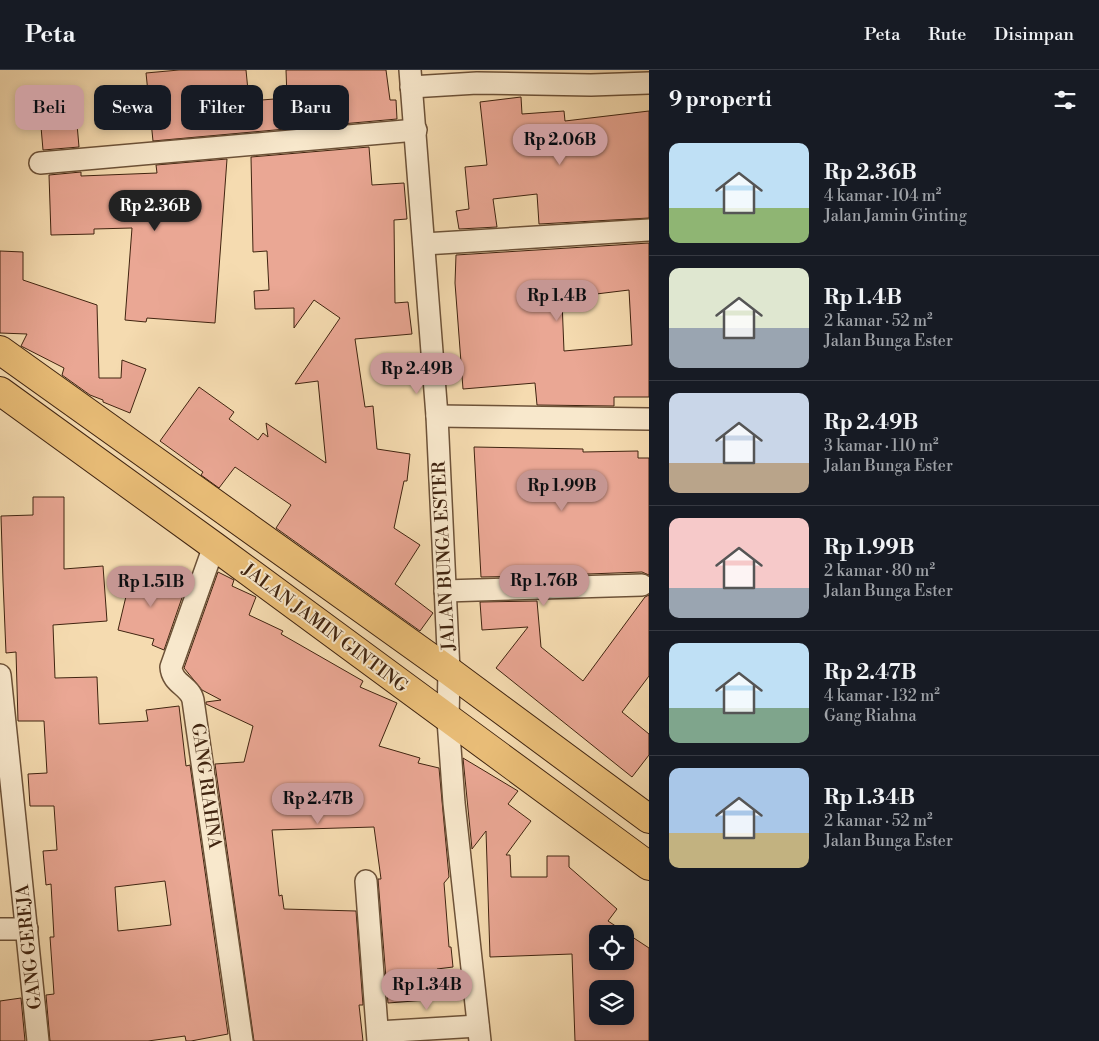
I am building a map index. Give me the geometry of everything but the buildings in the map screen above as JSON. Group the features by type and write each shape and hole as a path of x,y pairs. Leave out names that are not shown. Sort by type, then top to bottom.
{"main road":[{"name":"JALAN JAMIN GINTING","path":"0,350 449,671 649,819"},
{"name":"JALAN JAMIN GINTING","path":"1,393 214,546 649,866"}],"street":[{"path":"411,79 476,83 591,85 649,83"},
{"name":"JALAN BUNGA ESTER","path":"411,79 437,416 449,671 448,720 454,803 479,1034"},
{"path":"40,163 416,130"},
{"path":"424,244 649,230"},
{"path":"437,416 649,419"},
{"name":"GANG RIAHNA","path":"214,546 171,667 173,678 192,696 195,708 242,1041"},
{"path":"445,591 642,585"},
{"name":"GANG GEREJA","path":"0,675 38,1041"},
{"path":"366,881 378,1036 479,1034"},
{"path":"0,929 27,930"}]}
